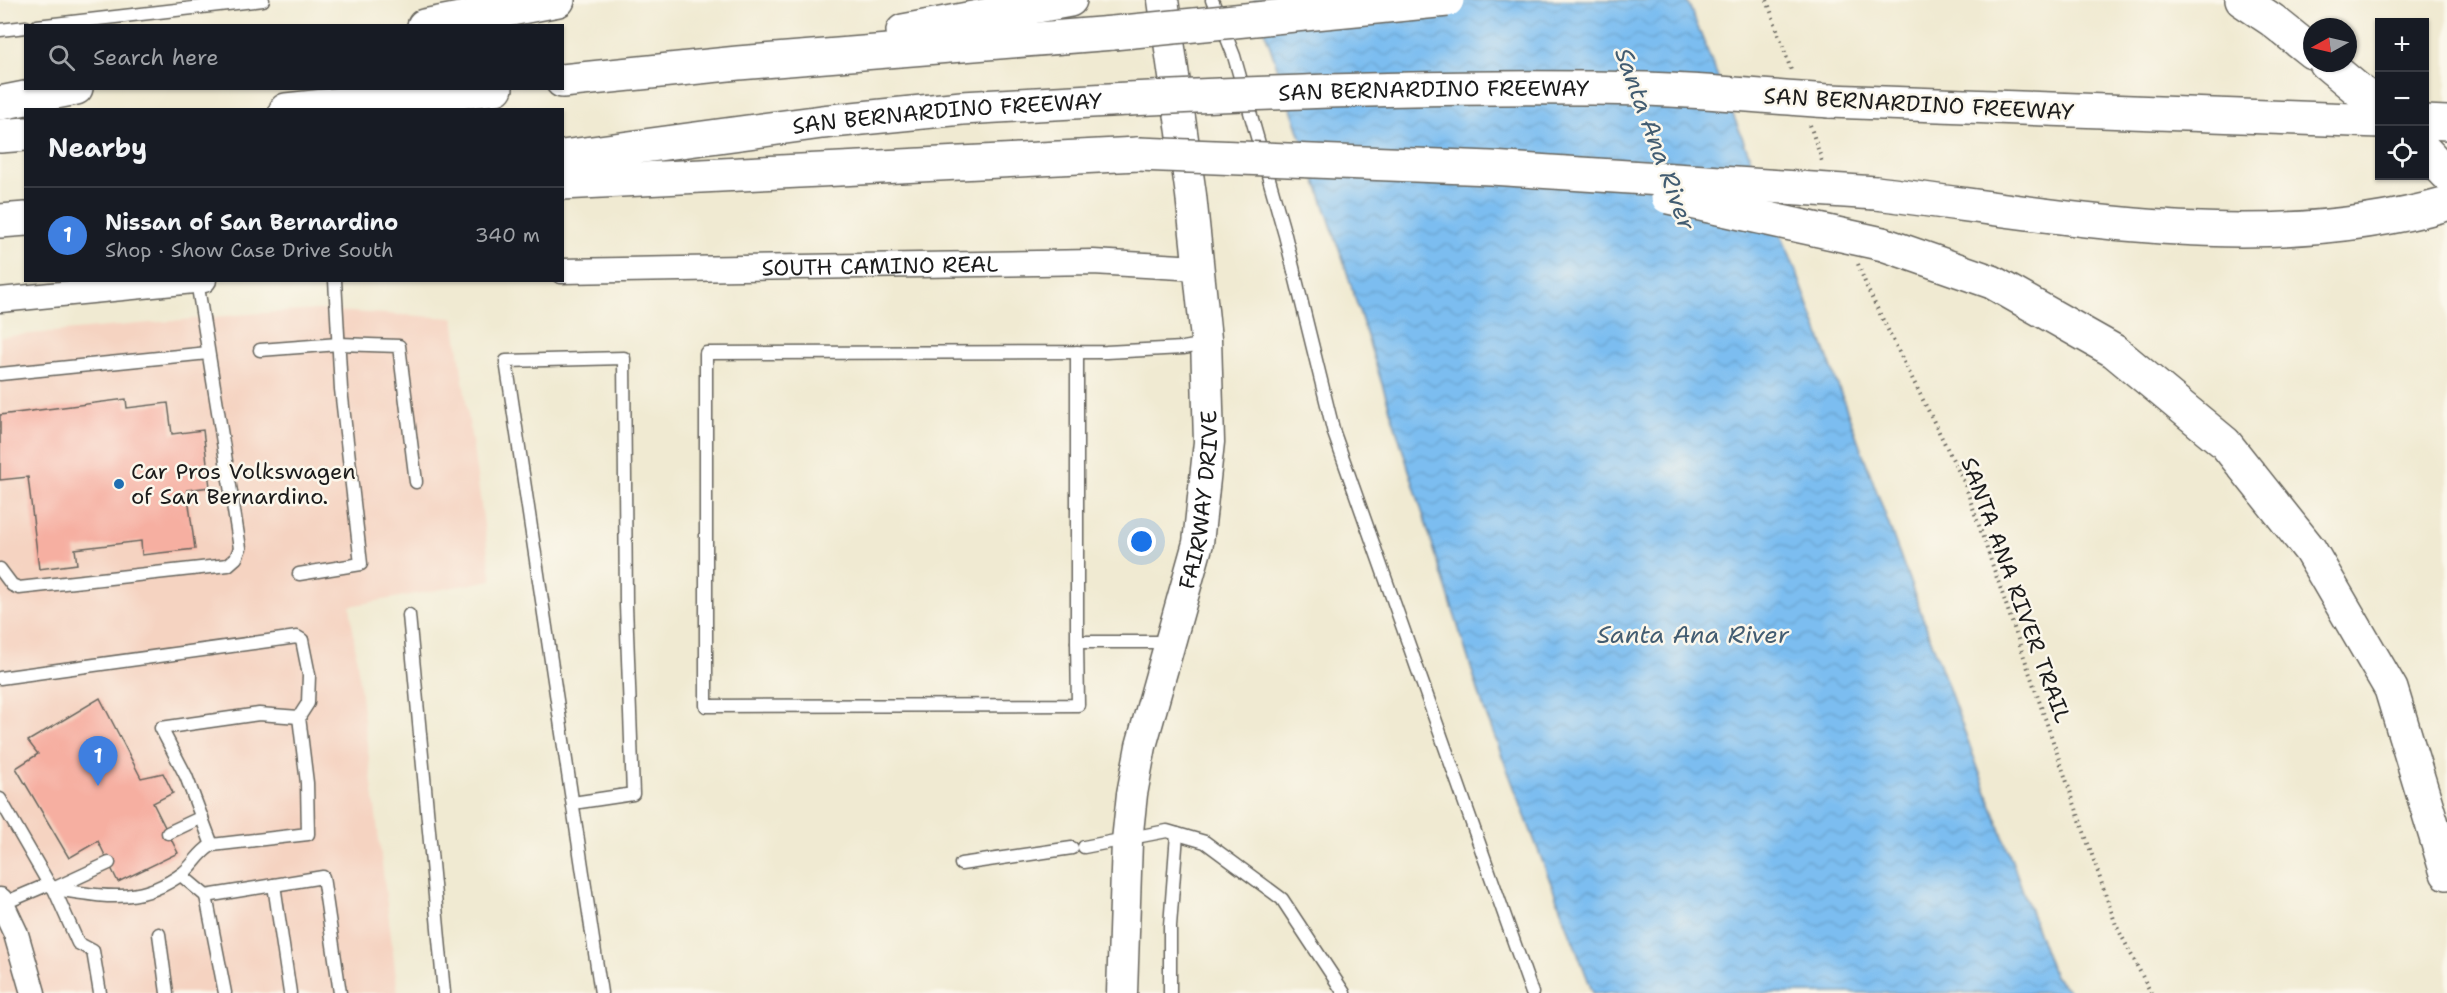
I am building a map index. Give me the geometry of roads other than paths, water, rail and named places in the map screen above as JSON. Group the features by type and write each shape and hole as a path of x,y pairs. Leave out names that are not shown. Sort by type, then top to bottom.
{"highway":[{"path":"434,24 558,0"},
{"path":"738,63 1070,0"},
{"path":"564,81 738,63 1113,33 1448,0"},
{"path":"2242,0 2303,45"},
{"path":"2337,72 2375,105"},
{"name":"SAN BERNARDINO FREEWAY","path":"564,157 822,122 962,108 1294,91 1490,88 1649,89 1819,112 2375,121"},
{"path":"0,103 66,90"},
{"path":"305,108 477,90"},
{"path":"2434,130 2447,174"},
{"path":"0,136 24,134"},
{"path":"564,183 1138,154 1491,168 1876,193 2193,230 2264,230 2331,226 2447,204"},
{"path":"1491,168 1694,201 1992,282 2114,351 2225,442 2310,550 2391,689 2447,873"},
{"path":"0,221 24,219"}],"street":[{"name":"FAIRWAY DRIVE","path":"1122,993 1127,841 1141,746 1198,543 1209,442 1206,344 1191,195 1162,0"},
{"name":"SOUTH CAMINO REAL","path":"564,271 1093,262 1198,268"},
{"path":"0,300 187,282"},
{"path":"1,902 16,934 33,993"}],"lane":[{"path":"53,24 263,0"},
{"path":"1212,0 1234,56 1285,235 1335,433 1532,993"},
{"path":"0,30 24,27"},
{"path":"0,569 12,585 19,588 228,565 236,558 240,548 197,282"},
{"path":"299,574 361,564 341,389 335,282"},
{"path":"260,350 339,344 399,346 416,482"},
{"path":"1077,352 1078,705 706,706 706,353 1077,352 1183,348 1206,344"},
{"path":"0,374 207,353"},
{"path":"573,803 633,794 626,605 624,358 506,361 601,993"},
{"path":"409,615 444,993"},
{"path":"0,678 297,637 302,640 309,675 308,703 298,717 307,783 308,834 212,844 199,853 181,875 165,886 145,893 117,898 52,886"},
{"path":"1077,642 1170,642"},
{"path":"212,844 186,776 160,728 259,714 298,717"},
{"path":"0,799 52,886 78,943 93,951 100,993"},
{"path":"168,833 202,817"},
{"path":"960,864 1127,841 1167,831 1205,842 1282,899 1344,993"},
{"path":"1170,993 1170,926 1177,834"},
{"path":"1,902 52,886 109,863"},
{"path":"181,875 206,896 225,993"},
{"path":"206,896 323,876 340,993"},
{"path":"274,885 290,993"},
{"path":"159,934 167,993"}],"water":[{"name":"Santa Ana River","path":"1254,0 1687,0 1799,279 2054,976 2071,993 1593,993 1484,709 1344,263"}],"place":[{"name":"Car Pros Volkswagen of San Bernardino.","path":"119,484"},
{"name":"Nissan of San Bernardino","path":"98,786"}]}
